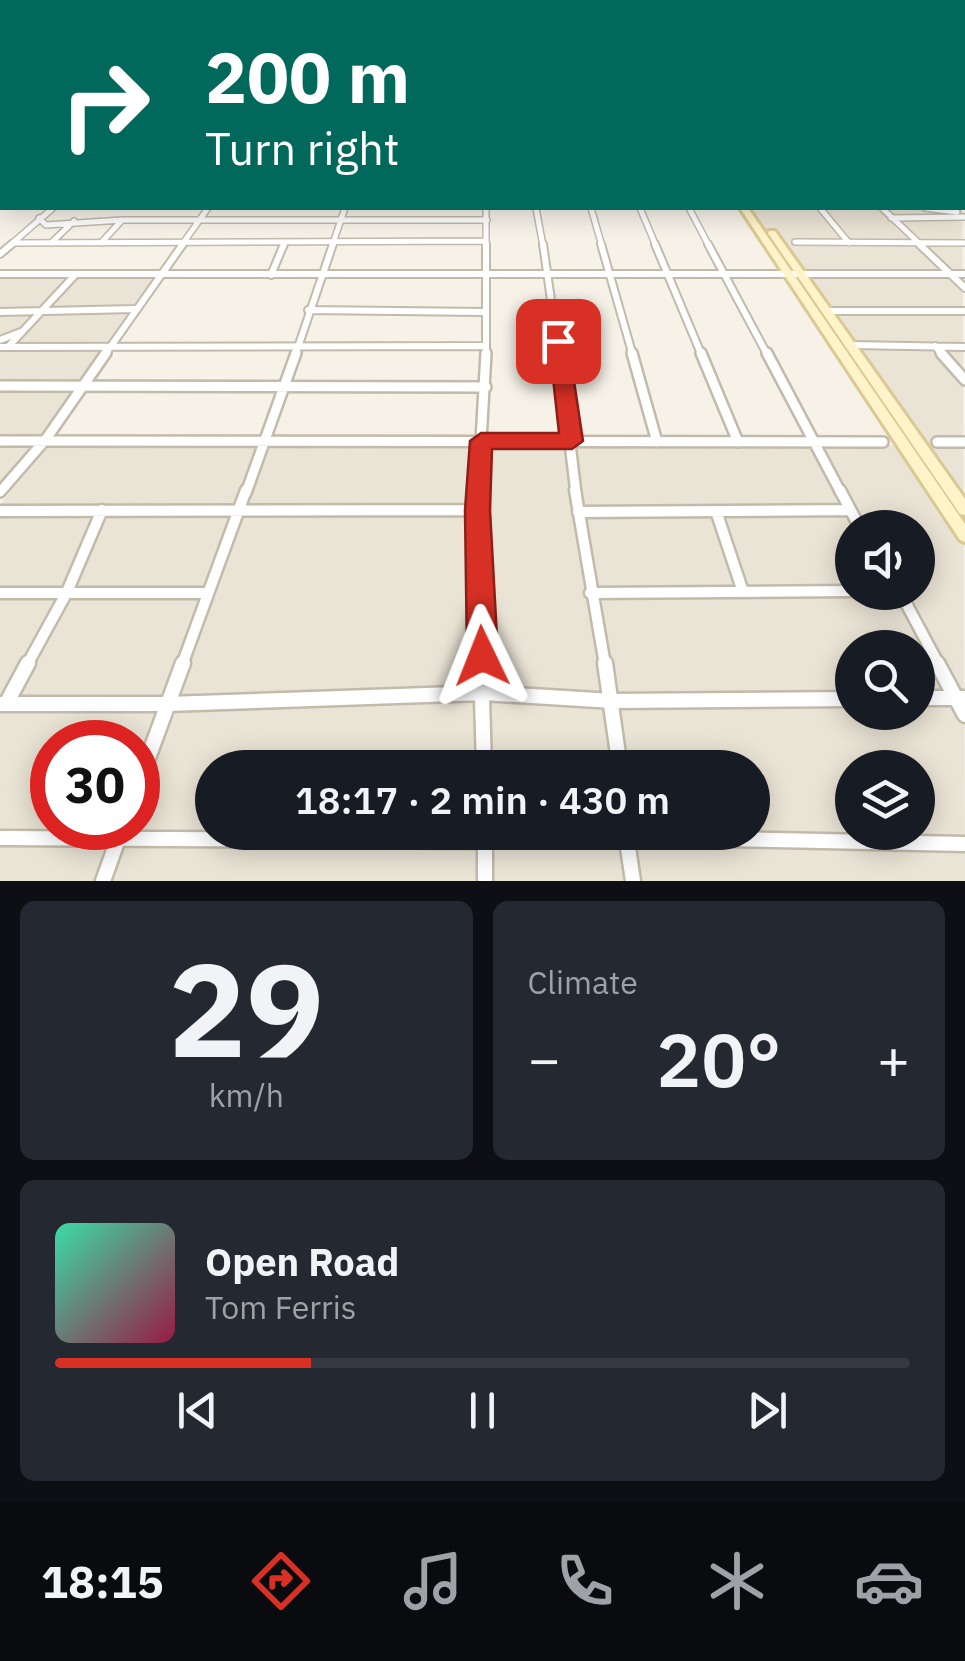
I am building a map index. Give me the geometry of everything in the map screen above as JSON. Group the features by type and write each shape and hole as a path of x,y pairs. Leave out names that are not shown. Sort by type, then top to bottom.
{"main road":[{"path":"746,210 826,311 965,510"},
{"path":"755,210 965,536"}],"street":[{"path":"0,254 50,210"},
{"path":"0,492 46,440 157,275 206,210"},
{"path":"160,721 237,509 266,443 282,385 344,210"},
{"path":"484,750 477,510 486,387 486,210"},
{"path":"536,210 550,274 590,593 614,701 618,750"},
{"path":"591,210 657,442"},
{"path":"641,210 738,442"},
{"path":"690,210 849,510"},
{"path":"822,210 849,243"},
{"path":"884,210 965,288"},
{"path":"936,210 965,215"},
{"path":"890,218 965,215"},
{"path":"39,218 46,225"},
{"path":"101,243 122,220"},
{"path":"26,230 74,221 486,220"},
{"path":"52,243 74,221"},
{"path":"12,243 486,241"},
{"path":"796,242 965,243"},
{"path":"271,275 284,243"},
{"path":"0,274 965,274"},
{"path":"3,345 23,330 76,274"},
{"path":"0,312 135,309"},
{"path":"308,310 484,312"},
{"path":"826,311 965,311"},
{"path":"3,345 483,346"},
{"path":"850,345 965,347"},
{"path":"935,346 965,380"},
{"path":"0,386 486,387"},
{"path":"0,440 883,442"},
{"path":"937,442 965,442"},
{"path":"0,510 477,510"},
{"path":"102,510 67,592 3,704 166,704 484,693 614,701 835,699"},
{"path":"578,512 835,510"},
{"path":"716,511 743,592"},
{"path":"590,593 835,591"},
{"path":"0,593 207,594"},
{"path":"910,610 961,698 965,715"},
{"path":"935,698 961,698"},
{"path":"160,833 195,834"},
{"path":"0,838 30,837"},
{"path":"770,839 965,844"},
{"path":"103,881 114,850"},
{"path":"485,850 485,881"},
{"path":"628,850 633,881"}],"shaded area":[{"path":"748,210 962,210 965,881 0,881 0,506 45,441 907,445"},
{"path":"0,275 154,276 0,500"}],"route":[{"path":"482,656 477,510 481,441 572,441 558,341"}]}
